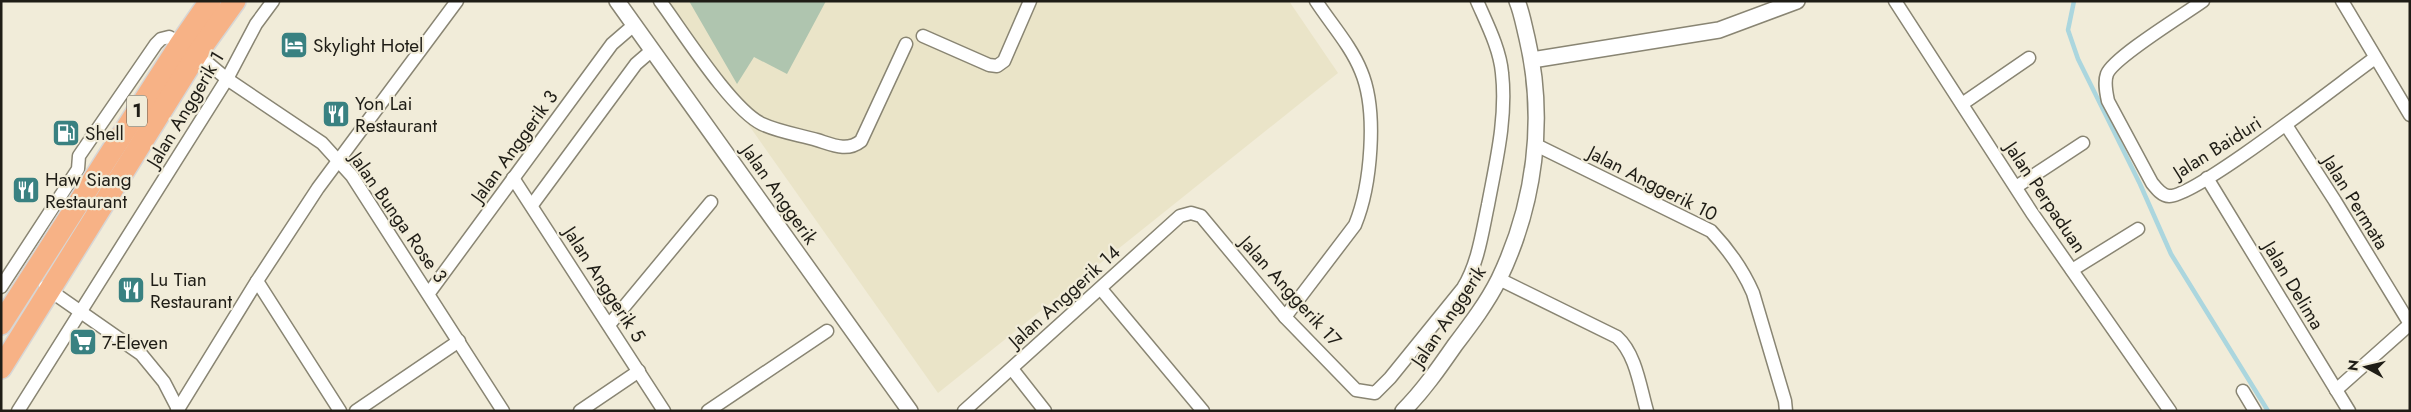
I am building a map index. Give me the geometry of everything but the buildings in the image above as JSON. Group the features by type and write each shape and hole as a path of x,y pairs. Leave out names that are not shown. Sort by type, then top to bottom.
{"highway":[{"name":"1","path":"189,48 210,1"},
{"name":"1","path":"1,324 94,179 189,48 234,1"},
{"name":"1","path":"1,368 50,291 94,179"}],"street":[{"name":"Jalan Anggerik 1","path":"18,411 227,79 256,24 273,1"},
{"path":"178,410 257,281 338,160 457,1"},
{"name":"Jalan Anggerik","path":"617,1 910,411"},
{"path":"660,1 722,86 746,114 763,124 840,147 855,146 861,141 906,44"},
{"path":"923,36 989,66 997,66 1004,61 1030,1"},
{"path":"1285,317 1355,225 1360,212 1367,174 1370,122 1368,92 1362,72 1355,59 1316,1"},
{"name":"Jalan Anggerik 17","path":"1191,213 1202,216 1285,317 1356,390 1366,393 1375,392 1390,378 1463,288 1473,265 1500,147 1503,88 1499,59 1477,1"},
{"name":"Jalan Anggerik","path":"1403,411 1440,368 1473,322 1499,279 1522,218 1536,145 1537,104 1532,60 1516,1"},
{"path":"1532,60 1719,30 1797,1"},
{"name":"Jalan Perpaduan","path":"1895,1 2016,187 2170,411"},
{"name":"Jalan Baiduri","path":"2203,1 2121,58 2107,74 2108,101 2152,183 2162,193 2170,196 2180,194 2207,178 2286,126 2375,58"},
{"path":"2342,1 2410,116"},
{"name":"Jalan Anggerik 3","path":"429,292 612,44 634,25"},
{"path":"1,287 94,179 79,156 156,44 161,38 170,37 189,48"},
{"name":"Jalan Bunga Rose 3","path":"189,48 227,79 281,114 322,144 352,176 429,292 504,411"},
{"path":"532,205 636,64 652,51"},
{"path":"1962,104 2030,58"},
{"name":"Jalan Permata","path":"2286,126 2335,201 2410,324"},
{"path":"2016,187 2083,143"},
{"name":"Jalan Anggerik 10","path":"1536,145 1711,231 1724,245 1748,281 1753,293 1786,411"},
{"name":"Jalan Anggerik 5","path":"513,178 664,411"},
{"name":"Jalan Delima","path":"2207,178 2349,411"},
{"path":"609,325 711,202"},
{"name":"Jalan Anggerik 14","path":"964,411 1180,216 1191,213"},
{"path":"2072,270 2138,229"},
{"path":"30,277 141,354 164,382 178,410"},
{"path":"1499,279 1617,337 1624,343 1630,354 1648,411"},
{"path":"257,281 340,411"},
{"path":"1101,289 1203,411"},
{"path":"2336,390 2410,324"},
{"path":"708,411 827,332"},
{"path":"356,411 459,341"},
{"path":"1012,368 1045,411"},
{"path":"580,411 639,372"},
{"path":"2243,391 2255,411"}],"shaded area":[{"path":"661,1 1289,1 1338,73 938,393"}],"green space":[{"path":"689,1 826,1 787,74 754,57 737,84"}],"waterway":[{"path":"2074,1 2068,30 2078,59 2140,184 2171,254 2268,411"}],"place":[{"name":"Skylight Hotel","path":"294,45"},
{"name":"Yon Lai Restaurant","path":"336,114"},
{"name":"Shell","path":"66,133"},
{"name":"Haw Siang Restaurant","path":"26,190"},
{"name":"Lu Tian Restaurant","path":"131,290"},
{"name":"7-Eleven","path":"83,342"}]}
